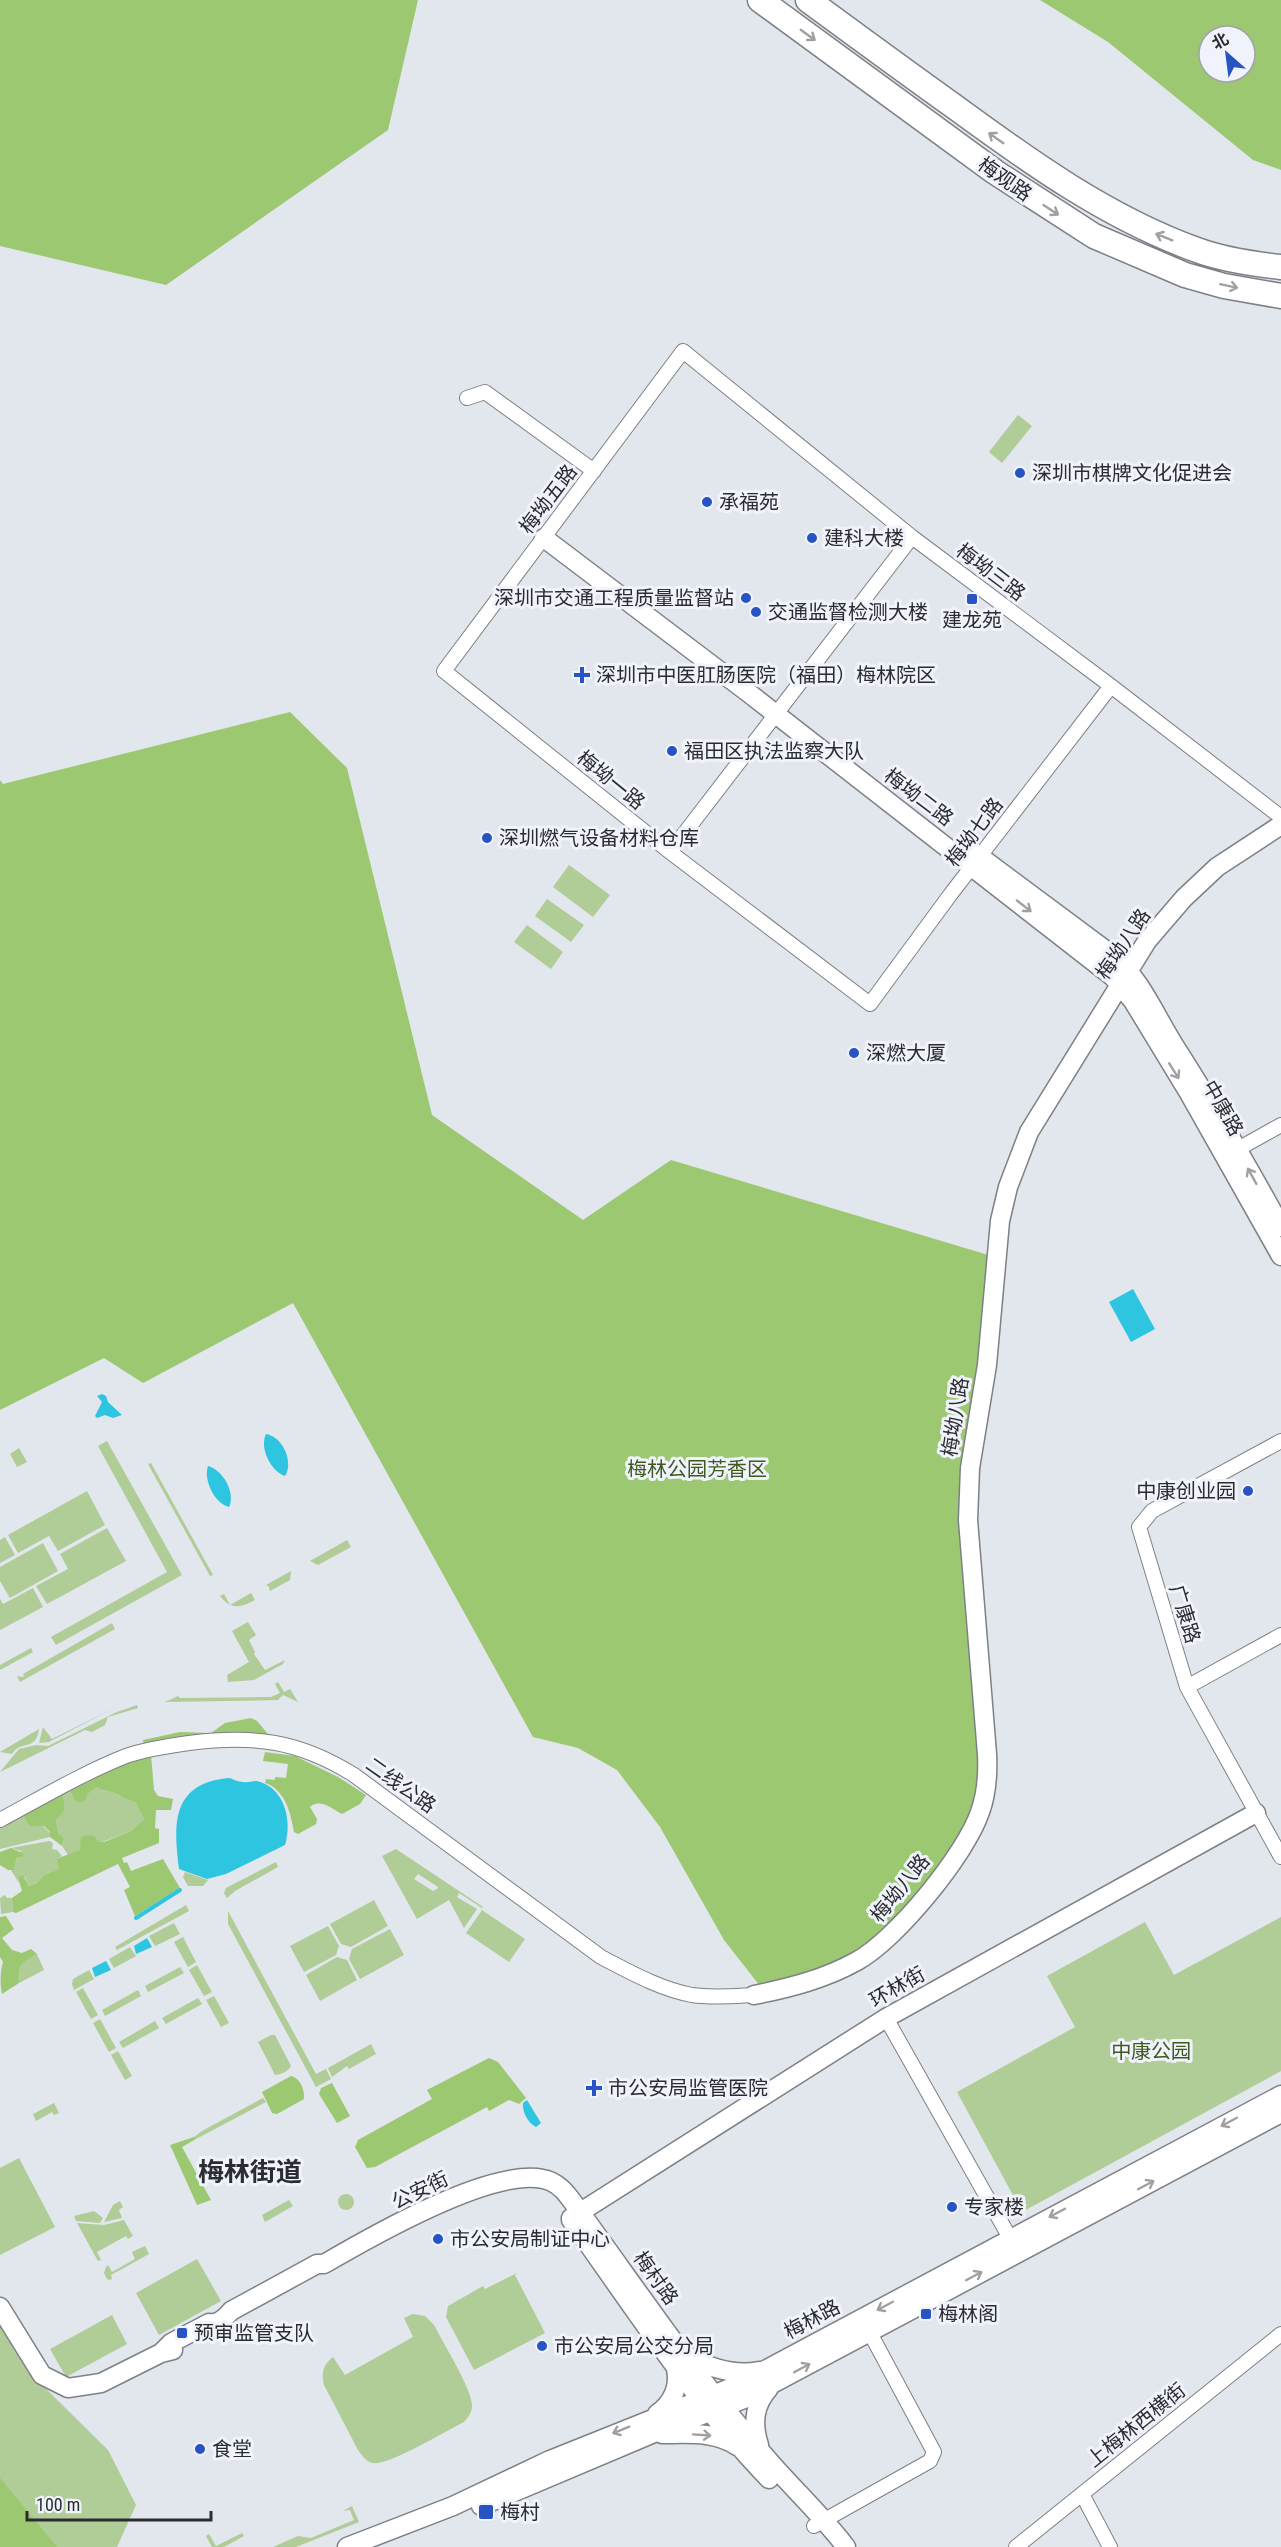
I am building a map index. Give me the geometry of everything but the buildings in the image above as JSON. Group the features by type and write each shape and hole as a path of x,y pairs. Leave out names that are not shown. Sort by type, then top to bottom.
{"highway":[{"name":"梅观路","path":"760,0 995,172 1094,236 1185,275 1281,296"},
{"name":"梅观路","path":"808,0 999,139 1098,203 1147,230 1198,251 1247,263 1281,267"}],"street":[{"name":"梅坳五路","path":"444,671 683,351"},
{"name":"梅坳三路","path":"683,351 912,537 1112,686 1281,817"},
{"path":"467,398 484,392 594,471"},
{"name":"梅坳二路","path":"548,533 977,862 1098,963 1125,978"},
{"path":"670,852 912,537"},
{"name":"梅坳一路","path":"444,671 670,852 870,1004"},
{"name":"梅坳七路","path":"870,1004 1112,686"},
{"name":"梅坳八路","path":"754,1995 805,1983 842,1968 858,1961 885,1941 926,1896 967,1839 981,1810 988,1780 968,1520 969,1486 987,1365 1000,1221 1008,1187 1029,1132 1142,948 1197,884 1217,867 1281,825"},
{"name":"中康路","path":"1125,978 1133,1000 1281,1227"},
{"path":"1231,1153 1281,1125"},
{"name":"中康路","path":"1231,1153 1281,1256"},
{"name":"广康路","path":"1281,1441 1152,1511 1139,1527 1187,1687 1281,1857"},
{"path":"1187,1687 1281,1635"},
{"name":"二线公路","path":"0,1820 102,1767 154,1748 235,1739 284,1743 310,1751 354,1775 601,1957 659,1985 693,1995 754,1995"},
{"name":"环林街","path":"575,2215 886,2018 1256,1813"},
{"path":"886,2018 1010,2238"},
{"name":"梅林路","path":"347,2547 453,2506 550,2460 652,2426 713,2402 744,2399 770,2376 1010,2238 1281,2095"},
{"name":"梅林路","path":"770,2376 869,2331 1281,2113"},
{"name":"梅村路","path":"543,2178 575,2215 680,2359 754,2454 819,2523 846,2547"},
{"name":"公安街","path":"0,2307 42,2375 68,2388 101,2383 162,2353 175,2350 212,2330 219,2321 234,2318 320,2270 324,2264 452,2197 511,2179 543,2178"},
{"name":"公安街","path":"0,2293 22,2332 24,2345"},
{"path":"819,2523 930,2461 934,2452 869,2331"},
{"name":"上梅林西横街","path":"1016,2547 1281,2334"},
{"path":"680,2359 737,2373 770,2376 758,2401 754,2422 757,2439 754,2454 715,2436 652,2426 675,2392 680,2359"},
{"name":"梅林路","path":"376,2547 454,2519 652,2426"},
{"path":"1083,2494 1110,2547"},
{"name":"梅村路","path":"819,2523 831,2547"}],"green space":[{"path":"0,0 418,0 388,130 166,285 0,246"},
{"path":"1040,0 1281,0 1281,170 1253,160 1108,42"},
{"path":"1018,415 1032,426 1002,463 989,452"},
{"name":"梅林公园芳香区","path":"290,712 347,768 432,1115 583,1220 671,1160 995,1257 970,1468 987,1754 967,1839 858,1961 760,1986 724,1940 660,1827 617,1770 578,1748 533,1737 293,1303 143,1383 104,1358 0,1410 0,780 3,784"},
{"path":"569,865 610,895 593,917 553,887"},
{"path":"547,899 584,925 571,942 535,916"},
{"path":"527,925 563,952 551,969 514,942"},
{"path":"107,1441 182,1575 56,1645 51,1637 167,1572 98,1446"},
{"path":"19,1448 27,1462 17,1467 10,1454"},
{"path":"151,1463 213,1575 210,1576 148,1464"},
{"path":"87,1491 105,1525 58,1551 49,1536 18,1553 8,1535"},
{"path":"107,1528 126,1561 47,1604 36,1586 68,1569 60,1554"},
{"path":"5,1537 15,1555 0,1563 0,1540"},
{"path":"347,1540 351,1547 318,1565 310,1561"},
{"path":"43,1543 58,1571 10,1598 0,1581 0,1567"},
{"path":"291,1571 290,1580 270,1591 266,1585"},
{"path":"33,1588 43,1607 0,1630 0,1599 3,1604"},
{"path":"251,1593 255,1600 241,1606 230,1605"},
{"path":"224,1594 230,1604 224,1601 220,1596"},
{"path":"248,1622 256,1635 249,1640 254,1654 265,1670 285,1660 283,1664 254,1680 228,1682 227,1675 249,1662 232,1631"},
{"path":"112,1623 115,1629 20,1682 17,1676 24,1677 23,1674"},
{"path":"31,1648 33,1652 0,1670 0,1665"},
{"path":"278,1682 284,1692 290,1689 298,1702 283,1695 278,1700 165,1702 178,1696 180,1698 271,1697 280,1693 275,1684"},
{"path":"137,1705 138,1708 108,1717 105,1725 92,1732 85,1730 0,1772 19,1749 36,1745 48,1746 117,1712"},
{"path":"114,1708 49,1742 39,1743 43,1727 52,1739"},
{"path":"251,1718 257,1721 268,1734 267,1736 144,1747 143,1740 180,1732 211,1733 225,1723"},
{"path":"39,1729 32,1743 20,1747 12,1754 0,1752"},
{"path":"265,1752 295,1756 338,1777 366,1795 360,1804 342,1814 322,1804 310,1807 317,1819 316,1824 298,1834 294,1832 289,1810 282,1796 272,1786 265,1783 266,1779 286,1778 288,1764 263,1761"},
{"path":"151,1755 154,1790 158,1796 173,1799 171,1810 156,1810 155,1828 159,1829 159,1843 122,1858 124,1863 127,1862 131,1871 163,1859 180,1888 135,1916 124,1890 130,1887 118,1864 16,1913 13,1912 12,1898 22,1891 18,1878 23,1875 29,1886 37,1883 44,1875 59,1869 56,1859 80,1850 81,1837 94,1836 99,1842 104,1842 131,1831 144,1819 135,1802 114,1793 97,1787 87,1794 86,1800 80,1803 74,1800 70,1791 131,1759"},
{"path":"97,1787 135,1802 144,1819 131,1831 68,1855 62,1846 64,1838 58,1833 56,1819 65,1810 63,1794 70,1791 74,1800"},
{"path":"63,1794 65,1810 56,1820 58,1833 64,1838 62,1846 50,1837 50,1832 44,1826 30,1826 23,1815"},
{"path":"23,1815 43,1826 50,1833 50,1837 0,1849 0,1826"},
{"path":"49,1841 53,1843 52,1849 57,1850 62,1856 56,1859 59,1869 44,1875 37,1883 29,1886 25,1877 18,1878 19,1883 11,1870 14,1870 17,1857 22,1851 11,1848"},
{"path":"11,1848 23,1853 23,1857 17,1857 14,1870 8,1870 0,1865 0,1852"},
{"path":"396,1849 483,1907 459,1893 457,1897 477,1909 464,1928 449,1900 417,1919 382,1856","holes":["418,1874 438,1887 433,1891 414,1879"]},
{"path":"276,1862 278,1867 235,1891 227,1898 224,1893 226,1888"},
{"path":"185,1872 208,1880 203,1886 188,1886 183,1877"},
{"path":"5,1895 7,1898 12,1898 13,1912 1,1914 0,1898"},
{"path":"374,1900 388,1926 351,1947 341,1944 330,1924"},
{"path":"186,1905 189,1911 117,1950 115,1947"},
{"path":"482,1910 525,1939 509,1962 466,1933"},
{"path":"228,1911 316,2074 326,2069 331,2079 316,2087 228,1924"},
{"path":"6,1916 14,1929 2,1938 12,1950 22,1953 31,1949 37,1954 21,1966 19,1983 2,1994 3,1962 0,1957 0,1917"},
{"name":"中康公园","path":"1281,1917 1281,2071 1022,2212 957,2092 1075,2027 1047,1976 1145,1922 1174,1975"},
{"path":"174,1923 180,1934 155,1946 149,1936"},
{"path":"328,1926 339,1946 336,1955 304,1972 290,1946"},
{"path":"390,1929 404,1955 360,1979 349,1959 352,1949"},
{"path":"183,1937 196,1962 188,1967 174,1942"},
{"path":"130,1947 136,1956 114,1968 109,1959"},
{"path":"37,1954 44,1970 19,1983 21,1966"},
{"path":"337,1957 347,1960 357,1980 320,2001 306,1975"},
{"path":"197,1965 212,1992 204,1996 189,1970"},
{"path":"180,1967 184,1973 148,1992 145,1986"},
{"path":"89,1970 94,1979 74,1990 73,1979"},
{"path":"83,1988 98,2015 91,2019 76,1992"},
{"path":"138,1990 141,1996 105,2016 102,2010"},
{"path":"214,1996 229,2023 221,2027 206,2000"},
{"path":"198,1998 202,2004 166,2024 162,2018"},
{"path":"100,2019 116,2048 109,2052 93,2023"},
{"path":"155,2021 159,2028 123,2048 119,2042"},
{"path":"275,2035 291,2066 277,2075 258,2042"},
{"path":"371,2044 376,2054 349,2069 347,2066 332,2077 328,2068"},
{"path":"118,2051 132,2076 125,2080 111,2055"},
{"path":"489,2058 498,2062 526,2098 519,2104 509,2100 489,2111 487,2107 375,2167 367,2168 355,2147 358,2140 432,2099 427,2090"},
{"path":"291,2076 301,2085 304,2099 277,2114 272,2113 262,2092"},
{"path":"332,2083 350,2116 337,2123 319,2094 321,2088"},
{"path":"263,2098 266,2102 196,2139 194,2137 202,2131"},
{"path":"54,2103 59,2113 54,2115 52,2112 36,2121 33,2114"},
{"path":"194,2137 196,2139 182,2147 211,2200 197,2205 170,2145"},
{"path":"19,2158 55,2227 0,2255 0,2168"},
{"path":"346,2194 354,2202 346,2210 338,2202"},
{"path":"289,2200 293,2206 265,2222 262,2215"},
{"path":"120,2201 123,2207 119,2210 122,2218 104,2222 113,2205"},
{"path":"94,2211 103,2218 100,2223 76,2221 74,2216"},
{"path":"124,2220 133,2236 128,2239 126,2236 97,2252 101,2260 98,2261 77,2223 104,2225"},
{"path":"145,2246 149,2254 111,2275 112,2279 107,2279 104,2273 108,2265 112,2272 135,2259 132,2252"},
{"path":"197,2259 221,2301 159,2335 136,2293"},
{"path":"517,2273 515,2275 545,2333 474,2370 446,2317 448,2306 483,2286 485,2289"},
{"path":"413,2314 425,2316 434,2325 468,2389 472,2406 470,2415 464,2422 417,2447 380,2463 372,2463 358,2450 324,2385 324,2370 333,2357 345,2375 413,2337 404,2318"},
{"path":"112,2315 127,2344 66,2377 50,2349"},
{"path":"0,2319 35,2378 108,2450 136,2505 117,2547 0,2547"},
{"path":"0,2478 57,2547 0,2547"},
{"path":"352,2506 359,2522 296,2547 273,2547 298,2536 311,2538 354,2520 350,2510 343,2511"},
{"path":"242,2533 244,2536 224,2547 212,2547 206,2536 209,2534 216,2546"}],"water":[{"path":"1133,1289 1155,1329 1131,1342 1109,1302"},
{"path":"102,1394 122,1415 113,1418 105,1415 97,1418 95,1416 102,1402 97,1396"},
{"path":"266,1434 277,1440 285,1451 288,1464 285,1476 275,1469 265,1452"},
{"path":"208,1466 219,1472 227,1483 231,1495 229,1507 219,1501 211,1491 207,1478"},
{"path":"229,1778 239,1782 257,1781 275,1791 287,1816 285,1845 226,1874 207,1879 179,1869 176,1836 180,1808 196,1788 210,1781"},
{"path":"147,1938 152,1947 136,1954 134,1946"},
{"path":"106,1961 111,1970 95,1977 92,1968"},
{"path":"527,2100 541,2123 536,2127 530,2123 525,2113 523,2103"}],"waterway":[{"path":"136,1918 180,1890"}],"place":[{"name":"深圳市棋牌文化促进会","path":"1020,473"},
{"name":"承福苑","path":"707,502"},
{"name":"建科大楼","path":"812,538"},
{"name":"深圳市交通工程质量监督站","path":"746,598"},
{"name":"建龙苑","path":"972,599"},
{"name":"交通监督检测大楼","path":"756,612"},
{"name":"深圳市中医肛肠医院（福田）梅林院区","path":"582,675"},
{"name":"福田区执法监察大队","path":"672,751"},
{"name":"深圳燃气设备材料仓库","path":"487,838"},
{"name":"深燃大厦","path":"854,1053"},
{"name":"中康创业园","path":"1248,1491"},
{"name":"市公安局监管医院","path":"594,2088"},
{"name":"专家楼","path":"952,2207"},
{"name":"市公安局制证中心","path":"438,2239"},
{"name":"梅林阁","path":"926,2314"},
{"name":"预审监管支队","path":"182,2333"},
{"name":"市公安局公交分局","path":"542,2346"},
{"name":"食堂","path":"200,2449"},
{"name":"梅村","path":"486,2512"}],"district":[{"name":"梅林街道","path":"250,2172"}]}
